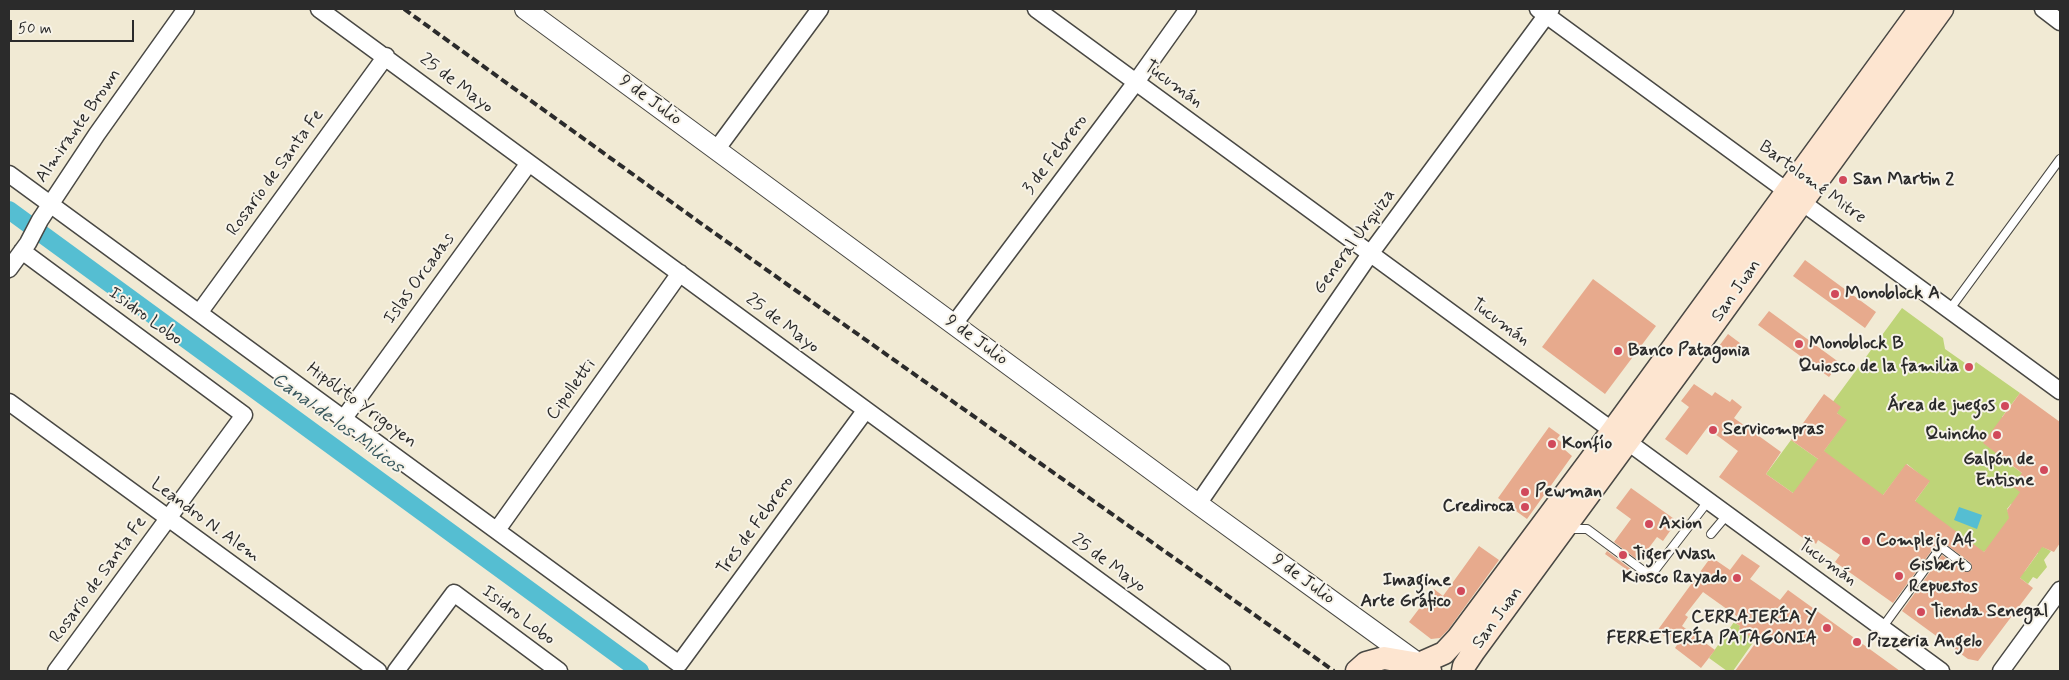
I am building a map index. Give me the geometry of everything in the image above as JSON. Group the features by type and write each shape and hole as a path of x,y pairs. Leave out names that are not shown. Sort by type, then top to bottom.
{"main road":[{"name":"San Juan","path":"1425,668 1444,653 1458,638 1621,435 1795,195 1920,9"},
{"name":"San Juan","path":"1795,195 1942,9"},
{"name":"San Juan","path":"1463,671 1464,666 1474,651 1563,530 1621,435"},
{"path":"1357,671 1366,663 1384,658 1425,668"}],"street":[{"name":"Almirante Brown","path":"9,268 25,247 50,204 97,134 186,9"},
{"name":"25 de Mayo","path":"319,9 386,56 865,411 1222,671"},
{"name":"9 de Julio","path":"525,9 1198,504 1425,668"},
{"path":"716,150 820,9"},
{"name":"Tucumán","path":"1036,9 1621,435 1941,671"},
{"name":"3 de Febrero","path":"954,324 1136,82 1188,9"},
{"path":"2043,9 2060,22"},
{"name":"Bartolomé Mitre","path":"1545,11 2060,391"},
{"name":"General Urquiza","path":"1198,504 1370,254 1545,11"},
{"name":"Rosario de Santa Fe","path":"199,313 386,56"},
{"name":"Islas Orcadas","path":"344,418 529,163"},
{"name":"Hipólito Yrigoyen","path":"9,174 682,666"},
{"name":"Isidro Lobo","path":"25,247 244,415"},
{"name":"Cipolletti","path":"497,530 680,273"},
{"name":"Leandro N. Alem","path":"9,402 378,671"},
{"name":"Tres de Febrero","path":"682,666 865,411"},
{"name":"Rosario de Santa Fe","path":"56,671 244,415"},
{"path":"2001,671 2060,590"},
{"name":"Isidro Lobo","path":"396,671 454,592 559,671"}],"lane":[{"path":"1950,310 2060,159"},
{"path":"1563,530 1587,529 1645,572 1655,570 1708,500"},
{"path":"1711,534 1728,514"},
{"path":"1882,628 1941,547 1967,567"}],"green space":[{"path":"1902,308 1943,338 1945,349 1965,363 1969,361 1974,365 1976,362 2020,393 2002,417 2017,427 2014,453 2007,462 2022,473 2033,501 2011,504 2007,509 2009,515 2019,522 1984,552 1902,519 1929,482 1907,464 1883,495 1793,493 1766,474 1791,440 1818,459 1846,420 1829,407"},
{"path":"2037,544 2051,551 2044,560 2047,567 2037,579 2033,577 2028,584 2016,575 2025,571 2038,553"},
{"path":"1734,622 1745,633 1759,634 1733,671 1727,671 1709,658"}],"water":[{"path":"1959,507 1982,515 1977,529 1954,520"}],"building":[{"name":"Monoblock A","path":"1805,260 1876,312 1865,328 1793,276"},
{"path":"1593,279 1656,326 1605,394 1542,347"},
{"name":"Monoblock B","path":"1769,311 1840,363 1829,377 1758,325"},
{"path":"1728,334 1740,343 1731,355 1719,346"},
{"path":"1694,384 1712,396 1715,392 1730,402 1732,399 1742,407 1734,418 1781,452 1766,474 1793,493 1824,451 1883,495 1906,464 1930,481 1915,501 1984,552 2009,518 2007,510 2020,492 2012,486 2022,473 1983,443 2020,393 2060,422 2060,543 2054,552 2042,547 2020,578 2033,588 1978,661 1968,659 1902,611 1942,555 1966,572 1972,570 1971,563 1944,543 1938,542 1893,603 1835,562 1840,555 1818,540 1816,544 1813,541 1811,544 1719,477 1738,451 1707,428 1687,455 1665,439 1689,407 1681,401"},
{"path":"1824,394 1841,407 1837,413 1847,420 1818,459 1791,440"},
{"path":"1549,427 1560,435 1557,439 1567,446 1565,450 1572,456 1527,519 1498,498"},
{"path":"1631,488 1677,521 1663,541 1657,537 1639,561 1614,542 1631,519 1616,508"},
{"path":"1479,546 1499,560 1448,630 1440,638 1431,639 1409,622 1434,589 1443,596"},
{"path":"1607,551 1632,570 1630,572 1605,554"},
{"path":"1742,554 1760,566 1750,579 1780,600 1788,590 1900,671 1735,671 1757,641 1739,629 1740,626 1734,622 1738,617 1703,592 1685,615 1688,617 1682,626 1715,650 1701,668 1675,648 1677,645 1657,631 1711,557 1730,570"}],"waterway":[{"name":"Canal de los Milicos","path":"9,210 640,671"}],"railway":[{"path":"404,9 699,222 1334,671"}],"place":[{"name":"San Martin 2","path":"1843,180"},
{"name":"Monoblock A","path":"1835,294"},
{"name":"Monoblock B","path":"1799,344"},
{"name":"Banco Patagonia","path":"1618,351"},
{"name":"Quiosco de la familia","path":"1969,367"},
{"name":"Área de juegos","path":"2005,406"},
{"name":"Servicompras","path":"1713,430"},
{"name":"Quincho","path":"1997,435"},
{"name":"Konfío","path":"1552,444"},
{"name":"Galpón de Entisne","path":"2044,470"},
{"name":"Pewman","path":"1525,492"},
{"name":"Crediroca","path":"1525,507"},
{"name":"Axion","path":"1649,524"},
{"name":"Complejo A4","path":"1866,541"},
{"name":"Tiger Wash","path":"1623,555"},
{"name":"Gisbert Repuestos","path":"1899,576"},
{"name":"Kiosco Rayado","path":"1737,578"},
{"name":"Imagine Arte Gráfico","path":"1461,591"},
{"name":"Tienda Senegal","path":"1921,612"},
{"name":"CERRAJERÍA Y FERRETERÍA PATAGONIA","path":"1827,628"},
{"name":"Pizzeria Angelo","path":"1857,642"}]}
